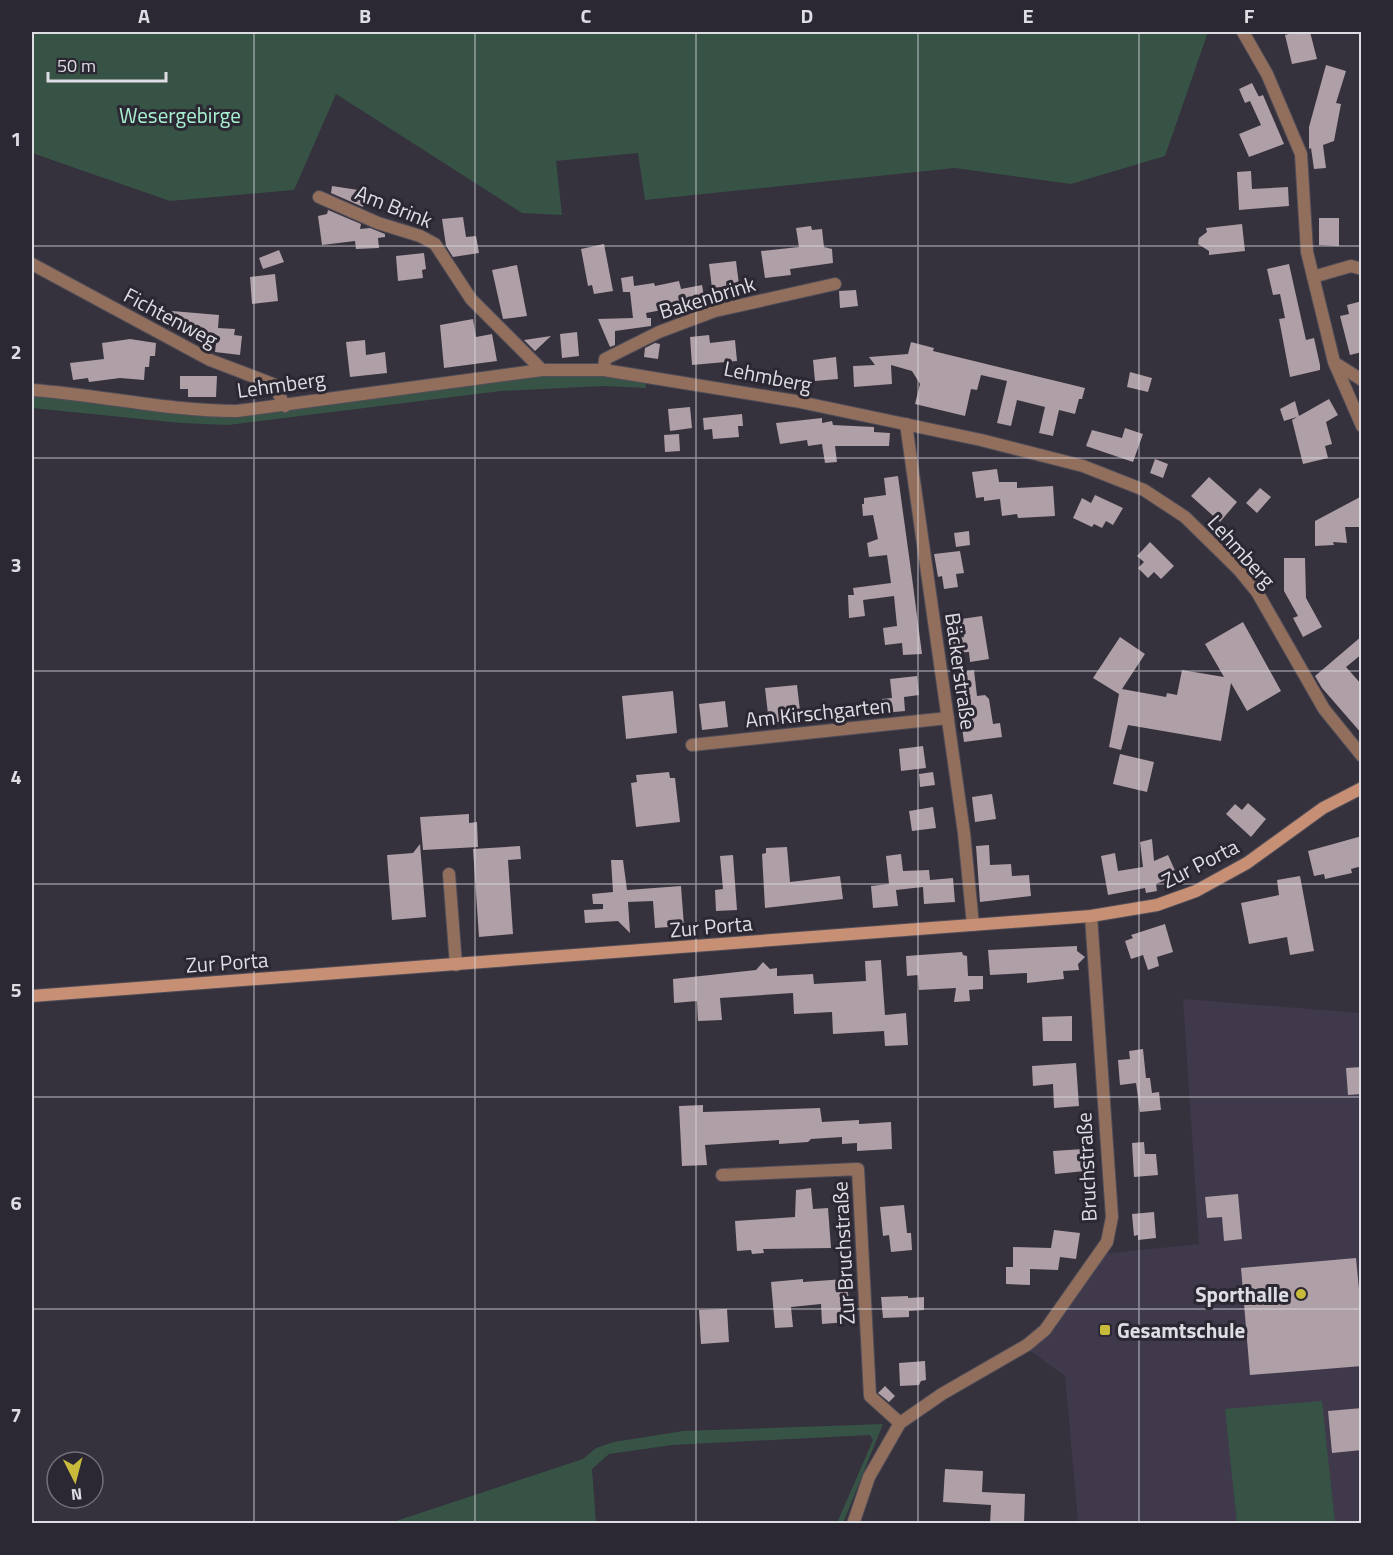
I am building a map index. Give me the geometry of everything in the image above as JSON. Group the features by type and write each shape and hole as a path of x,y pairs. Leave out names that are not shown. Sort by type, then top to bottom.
{"main road":[{"name":"Zur Porta","path":"32,996 1091,916 1157,905 1196,891 1247,862 1323,808 1362,788"}],"street":[{"path":"1243,32 1267,74 1301,154 1306,252 1334,362 1362,426"},
{"name":"Am Brink","path":"319,197 378,223 420,236 435,244 471,299 542,369"},
{"name":"Fichtenweg","path":"32,264 210,360 273,384 285,406"},
{"path":"1312,277 1351,266 1362,269"},
{"name":"Bakenbrink","path":"604,370 605,359 687,321 716,311 835,284"},
{"path":"1334,362 1362,380"},
{"name":"Lehmberg","path":"32,390 196,411 237,411 542,369 604,370 701,384 906,424 1083,466 1144,490 1185,517 1239,570 1257,592 1324,709 1362,756"},
{"name":"Bäckerstraße","path":"906,424 948,718 973,925"},
{"name":"Am Kirschgarten","path":"692,745 948,718"},
{"path":"449,874 456,964"},
{"name":"Bruchstraße","path":"853,1524 869,1477 900,1423 942,1394 1027,1345 1045,1330 1107,1242 1112,1217 1092,964 1091,916"},
{"name":"Zur Bruchstraße","path":"722,1175 858,1169 870,1396 900,1423"}],"shaded area":[{"path":"1183,999 1361,1013 1361,1523 1218,1524 1216,1521 1078,1523 1065,1376 1026,1348 1100,1254 1199,1244"}],"green space":[{"name":"Wesergebirge","path":"32,32 1208,32 1165,156 1071,184 955,168 645,200 638,153 556,161 562,215 522,213 336,94 294,190 170,201 32,153"},
{"path":"523,370 645,374 646,388 604,386 501,391 228,425 181,423 32,408 32,389 229,407"},
{"path":"1322,1401 1335,1523 1237,1523 1225,1409"},
{"path":"883,1424 843,1523 837,1523 873,1440 870,1435 672,1445 609,1454 592,1469 596,1523 390,1523 583,1459 596,1448 614,1442 683,1431"}],"building":[{"path":"1288,32 1310,32 1317,59 1292,64 1285,35 1289,34"},
{"path":"1326,65 1346,71 1336,103 1341,104 1334,141 1323,145 1326,168 1314,169 1311,148 1309,149 1309,127"},
{"path":"1252,83 1259,97 1263,95 1284,144 1249,157 1239,134 1261,125 1250,101 1245,103 1239,89"},
{"path":"1251,171 1252,189 1288,187 1289,206 1239,210 1237,172"},
{"path":"332,186 365,191 363,207 331,193"},
{"path":"328,210 361,224 360,229 370,228 385,234 385,237 378,238 379,248 356,249 355,241 322,245 318,216 327,214"},
{"path":"463,217 466,237 476,236 479,253 453,257 446,246 442,219"},
{"path":"1319,218 1339,218 1339,246 1319,245"},
{"path":"1242,224 1245,251 1209,255 1209,251 1198,244 1199,238 1207,232 1206,228"},
{"path":"811,226 812,230 822,229 824,247 832,249 833,263 790,269 791,275 765,278 761,251 799,247 796,228"},
{"path":"604,244 613,291 594,294 592,285 588,286 581,249"},
{"path":"279,250 284,262 263,269 259,258"},
{"path":"424,253 426,269 422,270 423,278 398,281 396,256"},
{"path":"736,261 739,285 712,288 709,264"},
{"path":"1289,264 1306,340 1314,338 1320,365 1320,370 1290,377 1279,319 1285,318 1280,294 1273,295 1267,269"},
{"path":"517,265 527,316 503,319 492,270"},
{"path":"275,274 278,301 252,304 250,277"},
{"path":"633,276 634,286 654,283 655,286 679,281 681,289 702,285 705,302 646,313 647,318 651,318 651,326 615,331 615,345 610,347 598,319 633,318 630,292 623,292 621,278"},
{"path":"856,290 858,306 840,308 839,291"},
{"path":"1362,301 1362,352 1350,355 1340,316 1349,314 1347,305"},
{"path":"172,311 219,315 218,328 235,329 234,335 242,336 240,355 215,352 216,343 196,341 196,334 168,328"},
{"path":"473,319 476,337 492,334 497,361 444,368 440,325"},
{"path":"577,332 579,356 562,358 560,334"},
{"path":"709,335 710,343 735,340 737,361 692,365 690,337"},
{"path":"551,336 535,351 524,340"},
{"path":"130,339 156,343 155,356 150,356 149,367 145,367 144,380 120,378 89,382 88,378 73,380 70,363 104,359 102,343"},
{"path":"365,340 366,355 385,352 387,373 350,377 346,342"},
{"path":"911,342 934,348 933,351 1085,388 1082,399 1079,399 1075,414 1059,410 1053,436 1039,433 1045,407 1017,400 1011,426 997,423 1007,381 981,375 977,390 971,389 965,416 915,404 920,384 912,371 891,365 892,384 854,387 853,366 875,365 869,357 908,354"},
{"path":"655,343 660,344 658,359 644,357 645,348"},
{"path":"836,357 838,379 815,381 813,360"},
{"path":"1130,372 1152,378 1148,392 1127,387"},
{"path":"180,376 217,376 216,397 188,397 188,389 180,389"},
{"path":"1329,399 1338,415 1326,422 1332,444 1325,446 1328,458 1303,464 1292,420 1297,417 1284,421 1280,409 1295,401 1299,416"},
{"path":"690,407 692,428 670,431 668,409"},
{"path":"742,414 743,426 738,426 739,437 713,439 712,429 704,430 703,418"},
{"path":"822,418 822,423 832,421 833,425 874,427 874,432 890,433 889,446 835,446 837,462 825,463 822,444 808,446 807,440 780,444 776,423"},
{"path":"1125,428 1143,434 1133,462 1086,446 1092,430 1122,438"},
{"path":"679,434 680,451 665,452 664,435"},
{"path":"1155,459 1168,464 1163,478 1150,473"},
{"path":"997,469 999,482 1017,482 1017,488 1053,486 1055,516 1018,518 1017,514 1002,516 1000,499 984,501 984,497 976,498 972,472"},
{"path":"898,476 922,654 903,655 902,643 885,645 883,628 897,626 894,596 863,600 865,616 849,618 848,595 854,595 853,588 891,583 887,555 869,557 867,543 878,539 873,515 863,516 862,504 864,504 864,498 886,495 884,478"},
{"path":"1209,477 1237,502 1220,522 1191,496"},
{"path":"1260,488 1271,497 1257,513 1246,503"},
{"path":"1095,495 1123,508 1113,525 1106,521 1102,528 1094,524 1092,527 1073,518 1082,498 1091,503"},
{"path":"1362,496 1362,527 1345,527 1347,543 1333,542 1334,545 1315,546 1315,521"},
{"path":"969,531 970,545 956,547 954,533"},
{"path":"1150,542 1174,566 1161,579 1154,572 1148,578 1138,568 1144,562 1137,556"},
{"path":"960,551 964,573 956,574 958,587 944,589 942,576 938,577 934,554"},
{"path":"1284,558 1305,558 1306,598 1322,627 1303,637 1293,618 1298,616 1284,591"},
{"path":"982,616 989,659 970,662 969,652 951,653 949,639 964,637 961,619"},
{"path":"1243,622 1281,691 1247,711 1231,683 1221,741 1128,725 1121,750 1109,747 1119,694 1093,678 1120,637 1145,654 1122,689 1166,697 1167,693 1177,695 1182,670 1224,677 1205,644"},
{"path":"1362,636 1362,654 1346,667 1362,685 1362,734 1322,688 1315,676"},
{"path":"974,670 977,696 985,695 989,699 993,724 1000,723 1002,737 964,742 958,699 963,698 960,672"},
{"path":"917,676 919,695 904,697 905,711 884,713 882,699 892,698 890,679"},
{"path":"797,685 801,719 769,723 765,688"},
{"path":"673,691 677,733 626,739 622,696"},
{"path":"725,701 728,727 702,730 699,704"},
{"path":"923,746 926,768 901,771 899,749"},
{"path":"1120,754 1154,762 1147,792 1113,784"},
{"path":"669,772 670,778 675,778 680,822 636,827 631,783 637,782 636,775"},
{"path":"933,772 935,785 920,787 919,774"},
{"path":"992,794 996,819 975,822 972,797"},
{"path":"1248,803 1266,819 1251,837 1226,814 1235,804 1242,810"},
{"path":"933,807 936,828 912,831 909,811"},
{"path":"469,814 469,823 477,822 478,847 423,850 420,817"},
{"path":"1362,836 1362,866 1351,869 1352,873 1325,879 1324,874 1314,876 1308,851"},
{"path":"1152,839 1154,861 1168,855 1177,875 1156,884 1157,891 1146,893 1145,888 1108,895 1101,856 1115,853 1118,871 1143,867 1140,842"},
{"path":"420,844 426,917 392,920 387,855 413,853"},
{"path":"989,845 990,865 1011,864 1012,876 1029,875 1031,896 980,902 976,846"},
{"path":"520,846 521,859 508,860 513,934 479,937 473,849"},
{"path":"787,847 790,882 840,876 843,899 765,908 762,854 766,853 766,848"},
{"path":"901,854 903,871 929,870 930,880 953,878 955,902 924,904 923,887 896,890 898,906 873,908 871,886 889,884 886,856"},
{"path":"733,855 737,910 716,911 715,890 723,889 720,856"},
{"path":"611,860 623,860 627,890 681,886 684,926 655,928 653,901 628,902 630,933 618,921 585,923 584,910 603,909 603,904 593,904 592,894 613,892"},
{"path":"1300,876 1314,951 1290,955 1287,937 1249,944 1241,903 1279,895 1277,880"},
{"path":"1165,924 1173,952 1157,957 1159,966 1148,970 1143,955 1131,959 1125,941 1133,938 1131,935"},
{"path":"1077,946 1077,951 1085,957 1078,964 1079,970 1063,971 1064,979 1027,983 1027,973 990,975 988,950"},
{"path":"962,952 967,956 968,976 983,976 983,989 969,990 970,1001 954,1002 956,988 919,990 918,975 907,976 906,956"},
{"path":"881,960 885,1015 906,1013 908,1045 885,1046 884,1031 833,1034 832,1012 794,1014 793,993 720,998 722,1020 698,1021 697,1001 674,1003 673,979 756,970 763,962 770,969 777,968 777,976 813,974 814,984 866,981 865,961"},
{"path":"1072,1016 1072,1041 1043,1041 1042,1017"},
{"path":"1143,1049 1146,1078 1150,1078 1152,1093 1159,1092 1161,1110 1140,1112 1136,1083 1120,1085 1118,1060 1130,1059 1129,1051"},
{"path":"1076,1063 1079,1106 1054,1108 1053,1084 1033,1086 1032,1066"},
{"path":"1362,1067 1362,1094 1348,1095 1346,1068"},
{"path":"703,1105 703,1112 820,1108 822,1122 859,1120 859,1124 891,1122 892,1149 857,1151 857,1143 842,1144 842,1137 779,1144 779,1140 705,1145 707,1165 682,1166 679,1106"},
{"path":"1144,1142 1145,1154 1156,1154 1158,1175 1134,1177 1132,1143"},
{"path":"1083,1149 1085,1171 1055,1174 1053,1151"},
{"path":"811,1188 813,1209 828,1208 831,1248 763,1249 764,1253 752,1254 751,1250 737,1251 735,1221 795,1217 796,1190"},
{"path":"1238,1194 1242,1239 1224,1241 1222,1217 1207,1218 1205,1197"},
{"path":"904,1205 907,1233 911,1233 912,1250 891,1252 889,1235 883,1236 880,1207"},
{"path":"1154,1212 1156,1238 1138,1240 1138,1235 1134,1236 1132,1214"},
{"path":"1054,1230 1080,1233 1076,1259 1060,1257 1058,1270 1030,1269 1030,1285 1006,1284 1006,1267 1013,1267 1013,1247 1051,1248"},
{"name":"Sporthalle","path":"1356,1258 1362,1320 1362,1366 1250,1375 1241,1268"},
{"path":"803,1279 803,1282 845,1279 849,1299 848,1322 822,1324 821,1304 791,1307 793,1327 775,1328 771,1282"},
{"path":"908,1296 908,1298 924,1297 924,1310 909,1311 909,1317 883,1318 881,1297"},
{"path":"727,1309 729,1342 701,1344 699,1310"},
{"path":"925,1361 926,1380 921,1381 919,1385 900,1386 899,1363"},
{"path":"885,1386 895,1396 889,1402 878,1393"},
{"path":"1362,1408 1362,1450 1332,1453 1328,1411"},
{"path":"945,1469 983,1471 982,1492 1025,1494 1024,1524 990,1524 991,1505 943,1502"}],"place":[{"name":"Sporthalle","path":"1301,1294"},
{"name":"Gesamtschule","path":"1105,1330"}]}
